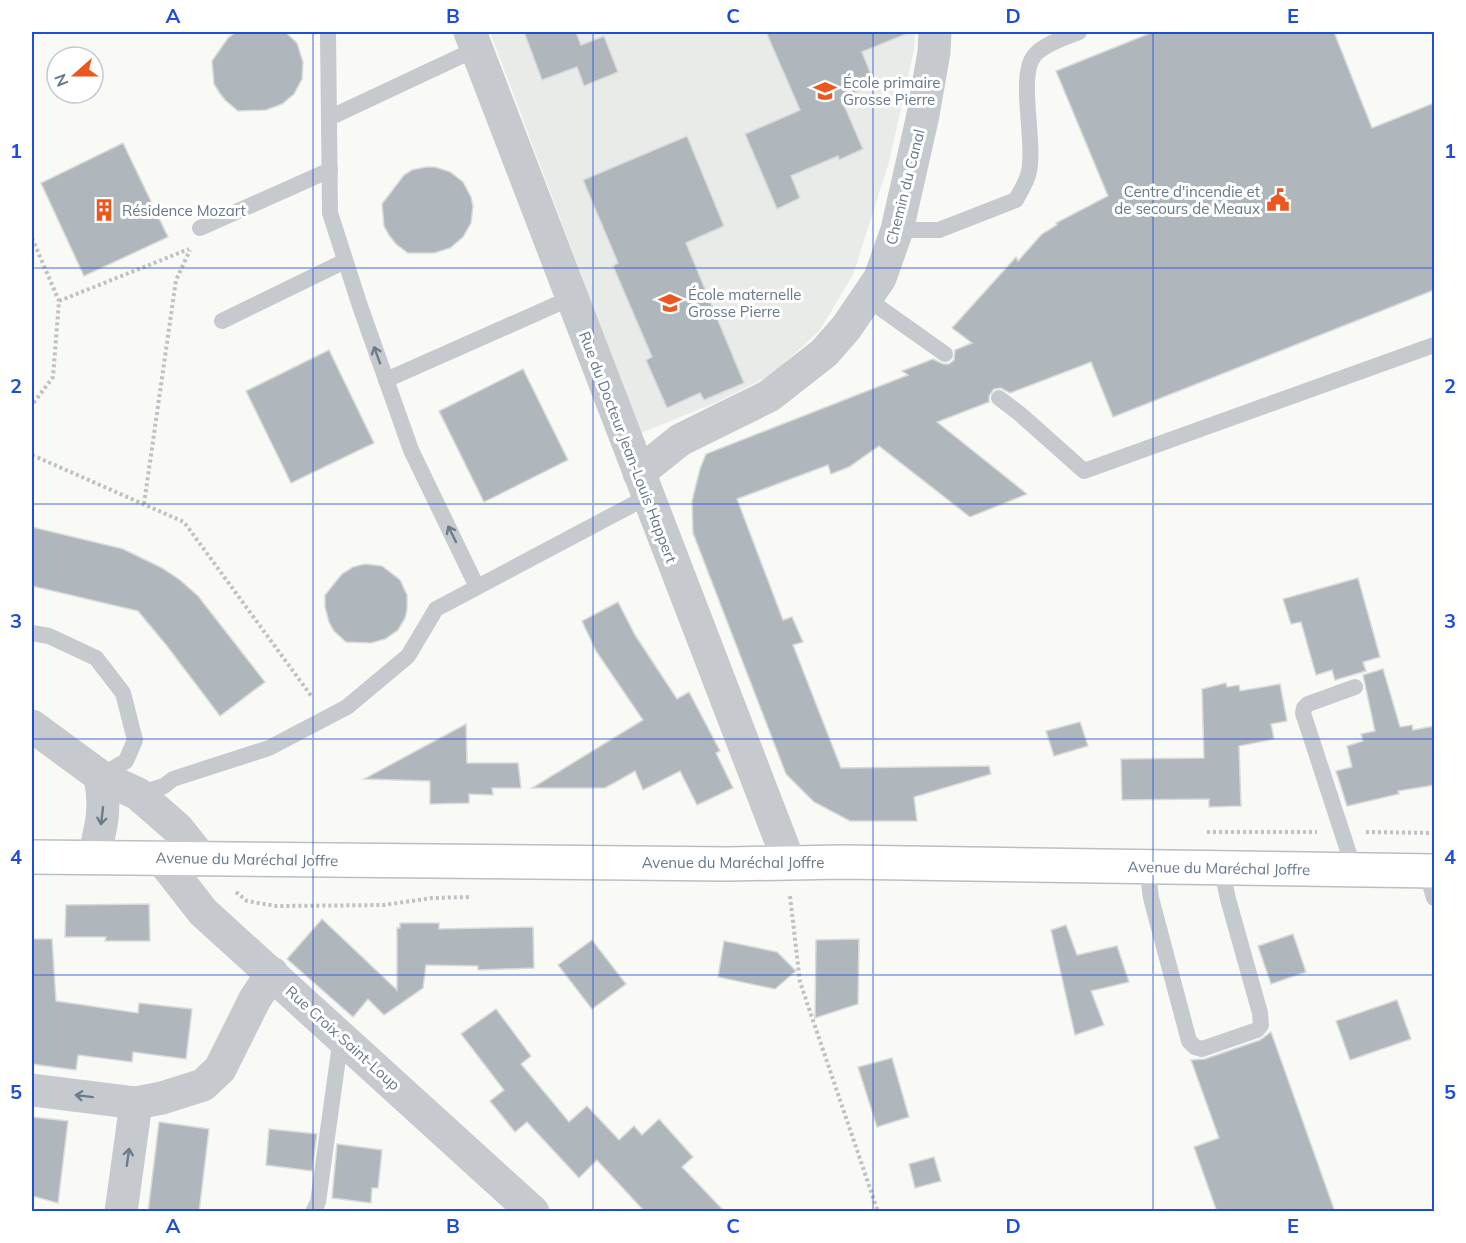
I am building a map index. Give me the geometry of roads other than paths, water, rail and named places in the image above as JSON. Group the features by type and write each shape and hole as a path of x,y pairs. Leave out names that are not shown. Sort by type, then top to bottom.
{"main road":[{"name":"Avenue du Maréchal Joffre","path":"32,857 727,864 789,862 1354,869 1432,880"}],"street":[{"name":"Chemin du Canal","path":"643,485 680,440 769,396 824,353 846,328 880,278 897,230 923,115 934,52 935,32"},
{"name":"Rue du Docteur Jean-Louis Happert","path":"473,40 789,862"},
{"path":"32,726 100,776 138,794 178,829 201,858"},
{"path":"94,856 104,800 100,776"},
{"name":"Rue Croix Saint-Loup","path":"160,857 202,912 272,973 533,1212"},
{"path":"32,1090 136,1103 162,1098 203,1085 220,1069 255,999 272,973"},
{"path":"121,1212 136,1103"}],"lane":[{"path":"328,32 330,213 411,450 477,587"},
{"path":"897,230 939,230 1016,200 1028,175 1031,148 1027,75 1034,56 1055,41 1079,32"},
{"path":"329,118 473,40"},
{"path":"200,228 330,170"},
{"path":"222,321 345,261"},
{"path":"386,380 571,298"},
{"path":"866,298 945,354"},
{"path":"999,398 1084,471 1434,345"},
{"path":"138,794 164,786 173,779 269,748 346,707 408,656 436,609 477,587 643,485"},
{"path":"32,633 49,636 96,658 123,693 135,740 126,761 100,776"},
{"path":"1354,869 1303,713 1308,704 1355,687"},
{"path":"1147,867 1151,898 1189,1041 1195,1047 1202,1049 1257,1030 1261,1024 1221,867"},
{"path":"313,1212 318,1202 341,1037"}],"place":[{"name":"École primaire Grosse Pierre","path":"825,91"},
{"name":"Centre d'incendie et de secours de Meaux","path":"1278,200"},
{"name":"Résidence Mozart","path":"104,210"},
{"name":"École maternelle Grosse Pierre","path":"670,303"}]}
